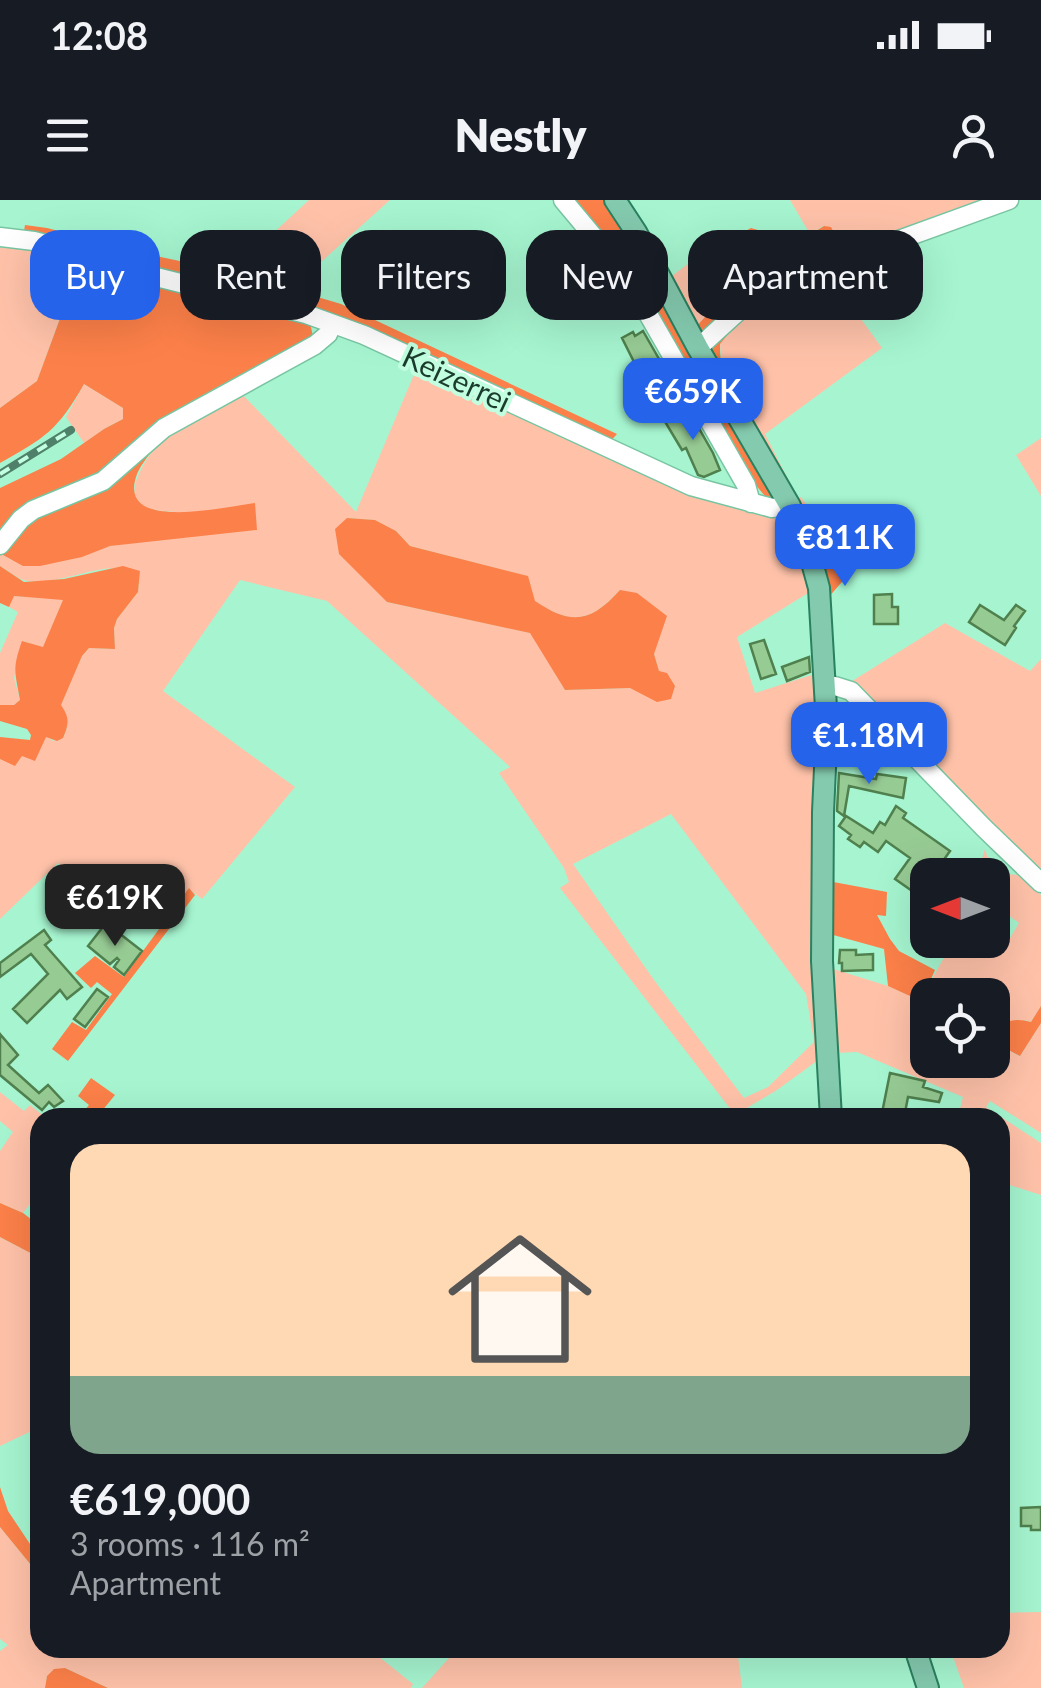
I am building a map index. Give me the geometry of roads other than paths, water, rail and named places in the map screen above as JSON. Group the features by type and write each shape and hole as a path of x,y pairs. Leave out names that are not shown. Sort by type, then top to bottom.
{"main road":[{"path":"615,200 790,506 819,588 827,743 821,918 830,1108"},
{"path":"919,1658 928,1688"}],"street":[{"path":"563,200 640,300 746,485 752,503"},
{"path":"698,348 754,297 783,282 1009,200"},
{"name":"Keizerrei","path":"0,237 81,253 306,314 379,342 692,486 772,508 790,506"},
{"path":"0,545 33,510 103,481 164,428 315,344 332,324"},
{"path":"826,686 850,691 1041,883"}],"railway":[{"path":"0,474 71,430"}]}
